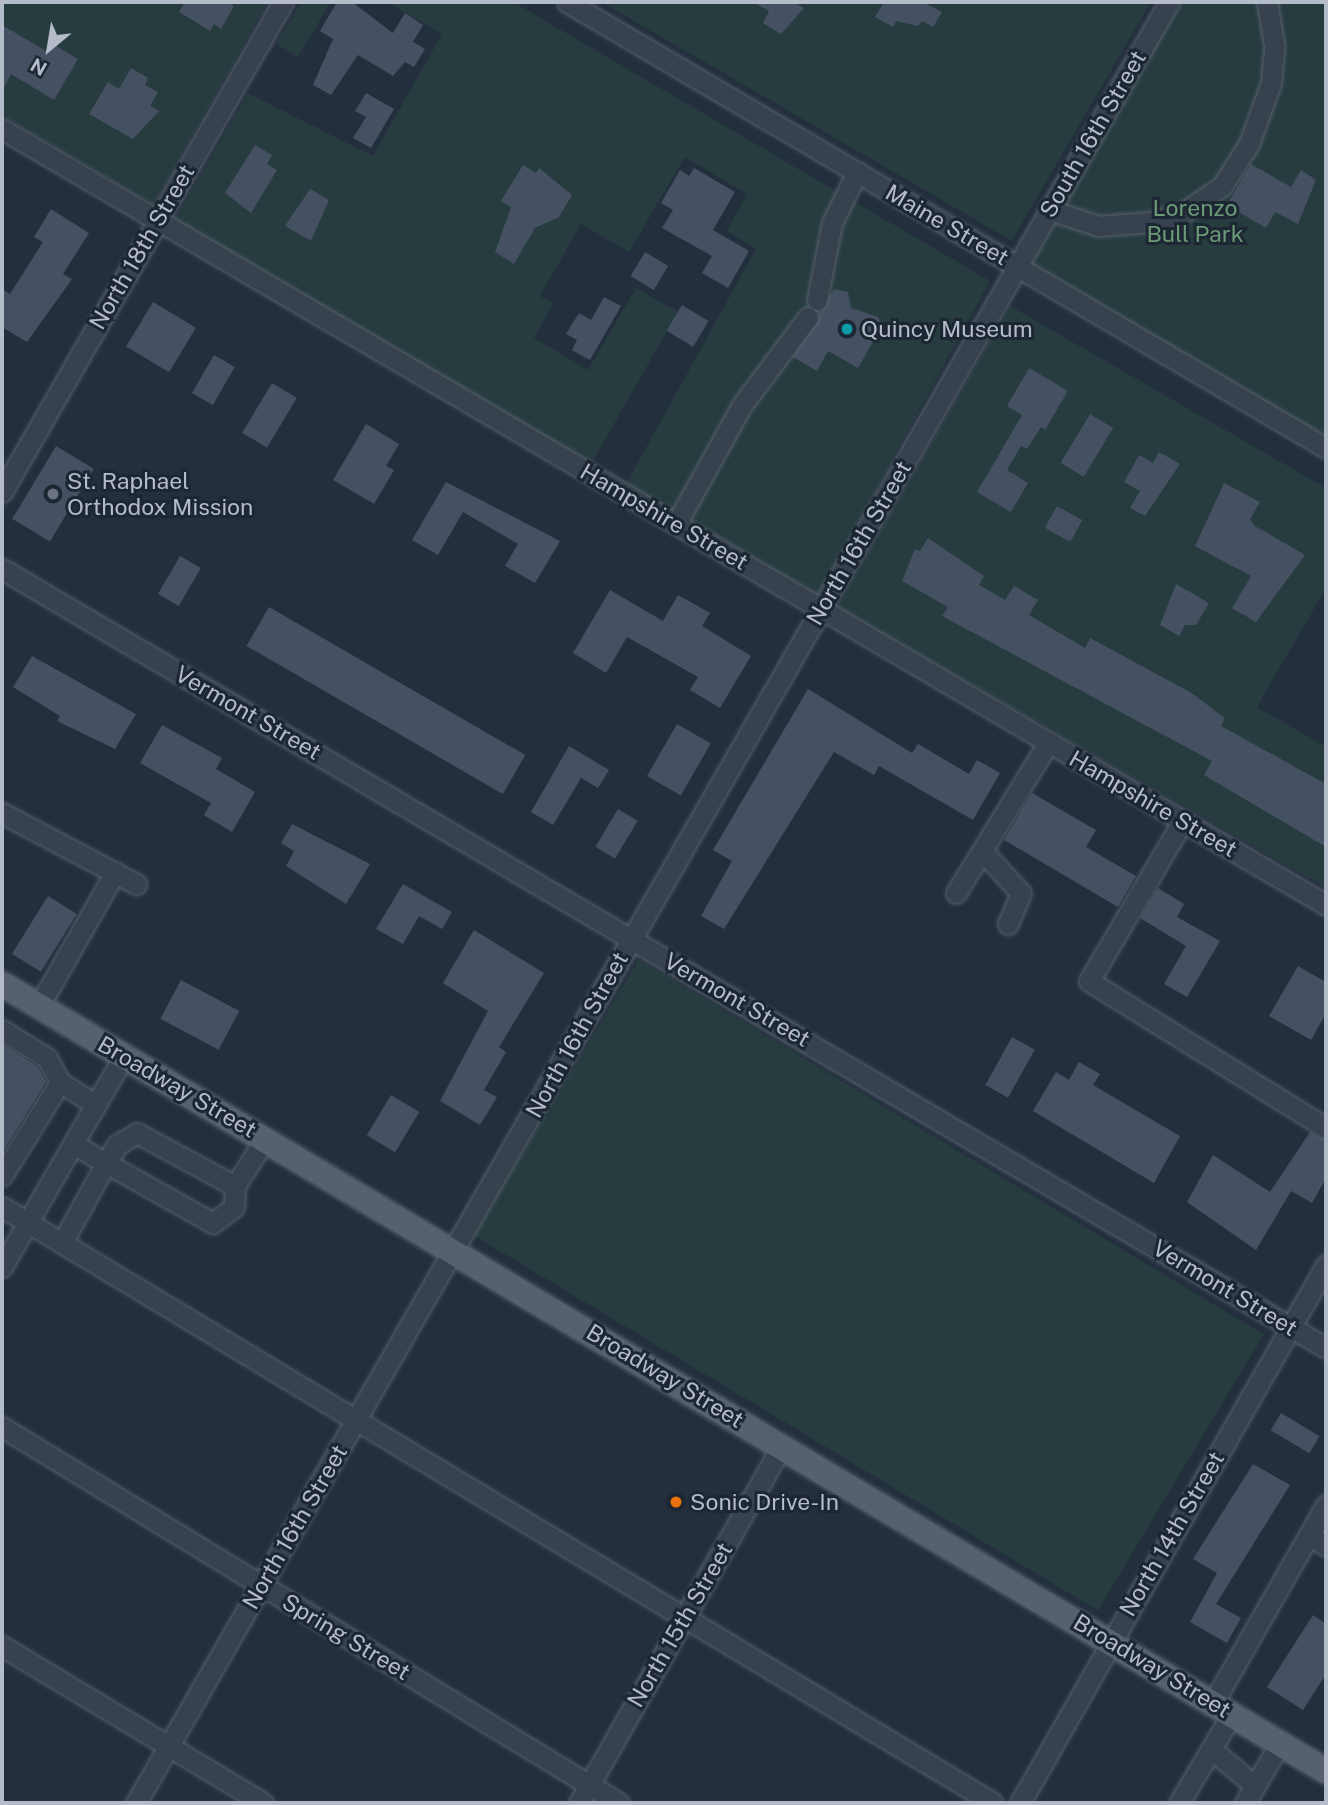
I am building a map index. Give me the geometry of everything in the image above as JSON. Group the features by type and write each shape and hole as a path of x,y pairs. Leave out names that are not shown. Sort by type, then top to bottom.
{"main road":[{"name":"Broadway Street","path":"3,982 39,1006 456,1251 1280,1743 1325,1767"}],"street":[{"name":"North 18th Street","path":"2,492 283,2"},
{"name":"Maine Street","path":"567,2 1326,448"},
{"name":"South 16th Street","path":"1018,266 1169,2"},
{"path":"1050,209 1098,226 1151,222 1184,212 1222,186 1249,144 1271,83 1274,45 1266,2"},
{"name":"Hampshire Street","path":"2,129 1326,905"},
{"path":"676,524 742,405 813,308 832,223 857,172"},
{"name":"North 16th Street","path":"136,1803 456,1251 631,938 1018,266"},
{"name":"Vermont Street","path":"2,569 1326,1348"},
{"path":"956,893 1048,743"},
{"path":"2,813 136,884"},
{"path":"1182,822 1089,981 1326,1128"},
{"path":"983,852 1021,892 1008,924"},
{"path":"39,1006 115,872"},
{"path":"2,1030 47,1058 60,1082 96,1105"},
{"path":"2,1268 124,1056"},
{"path":"2,1176 60,1082"},
{"path":"62,1243 117,1145 137,1132 235,1186"},
{"path":"73,1144 213,1223 234,1207 235,1186 265,1139"},
{"path":"2,1207 993,1803"},
{"name":"North 14th Street","path":"1020,1803 1326,1265"},
{"name":"Spring Street","path":"2,1427 619,1803"},
{"name":"North 15th Street","path":"579,1803 782,1446"},
{"path":"1180,1803 1211,1749 1223,1709 1326,1505"},
{"path":"1309,1535 1326,1546"},
{"path":"2,1646 262,1803"},
{"path":"1211,1749 1250,1795 1280,1743"}],"green space":[{"path":"2,2 268,2 153,205 2,115"},
{"path":"301,2 331,2 298,57 276,44"},
{"path":"387,2 513,2 990,281 818,595 626,484 756,249 727,231 747,194 685,157 629,252 581,224 540,296 553,304 534,338 588,370 636,288 678,312 591,464 175,219 248,93 373,156 442,34"},
{"path":"601,2 1151,2 1012,241"},
{"name":"Lorenzo Bull Park","path":"1169,2 1326,2 1326,449 1016,269"},
{"path":"1010,306 1326,488 1326,588 1257,707 1326,747 1326,888 837,607"},
{"path":"639,959 1264,1334 1098,1610 473,1235"}],"building":[{"path":"185,2 226,2 234,6 221,29 214,24 210,31 179,12"},
{"path":"337,2 352,2 393,33 405,13 423,25 413,42 425,49 414,67 405,62 393,76 358,55 331,95 313,85 333,39 320,31"},
{"path":"753,2 793,2 804,8 781,34 763,23 769,11"},
{"path":"884,2 923,2 942,12 933,27 922,21 918,26 896,21 893,27 875,17"},
{"path":"2,25 46,51 51,43 78,59 54,100 11,74 2,91"},
{"path":"131,68 148,78 145,85 158,92 150,106 159,111 133,139 89,114 108,82 119,89"},
{"path":"366,93 394,109 371,148 353,138 366,117 355,111"},
{"path":"255,145 272,155 267,164 277,170 251,213 225,193"},
{"path":"1251,164 1291,187 1301,170 1316,180 1298,224 1275,212 1266,228 1227,205"},
{"path":"523,165 536,173 539,168 572,195 559,217 535,228 514,264 495,252 511,207 501,201"},
{"path":"694,168 735,192 713,230 749,251 728,288 702,273 712,256 662,228 673,210 661,203 680,170 689,176"},
{"path":"310,189 329,200 311,241 285,226"},
{"path":"51,209 89,233 63,274 72,279 27,342 2,327 2,289 10,294 43,242 34,237"},
{"path":"645,252 668,266 654,290 631,276"},
{"name":"Quincy Museum","path":"834,289 848,292 851,308 878,317 882,326 858,368 828,351 817,371 793,357"},
{"path":"604,297 621,306 590,360 572,350 577,340 566,334 579,313 591,320"},
{"path":"153,302 196,328 169,372 126,347"},
{"path":"682,305 709,321 693,347 667,331"},
{"path":"214,355 235,367 213,405 192,393"},
{"path":"1029,368 1068,391 1045,430 1041,427 1027,449 1021,446 1007,470 1028,483 1011,512 977,492 1022,415 1007,406"},
{"path":"272,383 297,398 267,448 242,433"},
{"path":"1090,414 1113,428 1084,477 1061,463"},
{"path":"366,424 399,444 386,466 394,470 374,504 333,480"},
{"name":"St. Raphael Orthodox Mission","path":"56,446 94,469 50,542 12,519"},
{"path":"1159,452 1180,464 1145,516 1130,508 1140,491 1124,482 1139,455 1153,463"},
{"path":"446,482 560,541 535,583 505,566 518,544 463,512 438,555 412,540"},
{"path":"1224,483 1260,502 1250,519 1255,526 1305,555 1256,622 1232,608 1251,576 1195,546"},
{"path":"1057,506 1082,520 1070,542 1045,528"},
{"path":"928,538 984,576 979,585 1005,600 1014,586 1038,600 1029,615 1085,648 1090,638 1190,692 1225,718 1221,726 1326,784 1326,847 1204,775 1212,761 942,616 948,607 902,581 915,549 920,551"},
{"path":"180,556 201,568 179,606 158,594"},
{"path":"1176,584 1209,603 1196,625 1185,625 1179,636 1160,625"},
{"path":"610,590 663,621 678,595 710,613 702,626 751,656 720,708 690,690 698,677 627,637 606,673 573,653"},
{"path":"269,607 525,755 503,794 246,646"},
{"path":"32,656 136,714 115,749 57,721 60,716 13,687"},
{"path":"808,689 912,753 918,744 969,774 977,760 1000,773 973,820 879,766 874,775 834,752 724,929 701,916 732,861 713,850"},
{"path":"677,724 711,744 681,795 647,776"},
{"path":"162,725 222,758 216,769 255,792 232,832 204,815 211,803 140,763"},
{"path":"569,746 609,770 598,788 581,778 553,825 531,812"},
{"path":"1032,793 1096,830 1086,847 1136,876 1118,907 1004,840"},
{"path":"618,809 638,821 615,859 595,847"},
{"path":"292,824 370,864 346,904 286,866 294,851 281,843"},
{"path":"403,884 452,912 442,929 419,916 403,944 376,929"},
{"path":"1158,888 1184,904 1177,917 1220,941 1187,997 1164,984 1186,946 1140,918"},
{"path":"48,896 77,914 41,972 12,954"},
{"path":"474,930 544,973 499,1047 506,1052 484,1090 497,1097 480,1125 440,1101 488,1011 443,983"},
{"path":"1298,966 1326,982 1326,1013 1311,1040 1269,1016"},
{"path":"181,980 239,1011 219,1050 160,1019"},
{"path":"1012,1037 1035,1050 1008,1098 985,1085"},
{"path":"2,1044 38,1067 46,1082 2,1153"},
{"path":"1079,1062 1100,1074 1093,1085 1180,1136 1154,1183 1033,1111 1056,1072 1069,1080"},
{"path":"391,1095 419,1112 395,1152 367,1135"},
{"path":"1310,1132 1326,1140 1326,1178 1312,1203 1291,1191 1256,1250 1187,1202 1213,1155 1270,1192"},
{"path":"1281,1413 1320,1436 1309,1453 1271,1430"},
{"path":"1253,1464 1290,1485 1216,1604 1241,1618 1227,1643 1190,1622 1217,1573 1193,1559"},
{"path":"1313,1615 1326,1624 1326,1674 1303,1710 1267,1687"}],"place":[{"name":"Quincy Museum","path":"847,329"},
{"name":"St. Raphael Orthodox Mission","path":"53,494"},
{"name":"Sonic Drive-In","path":"676,1502"}]}
